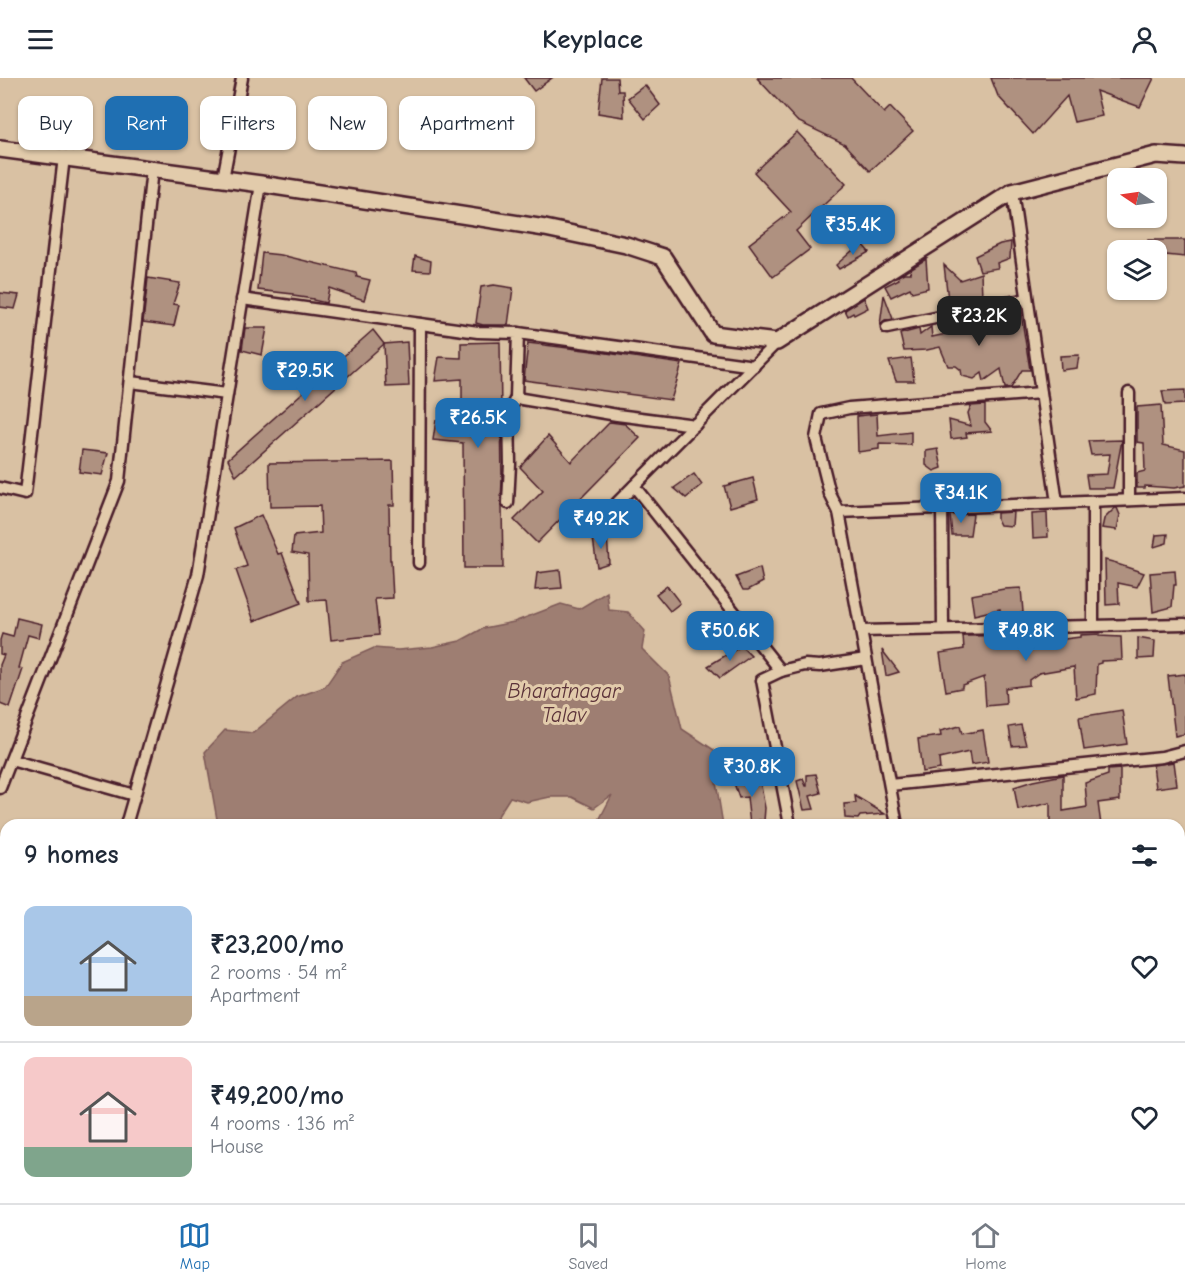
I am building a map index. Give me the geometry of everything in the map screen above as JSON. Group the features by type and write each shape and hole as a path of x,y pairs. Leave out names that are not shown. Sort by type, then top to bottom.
{"street":[{"path":"223,179 242,78"},
{"path":"0,149 261,184 545,228 626,245 663,257 712,334 777,342"},
{"path":"602,518 777,342 1012,192 1156,155 1185,157"},
{"path":"0,488 25,494 64,157"},
{"path":"0,788 119,481 152,169"},
{"path":"128,819 198,575 261,184"},
{"path":"1012,192 1057,503"},
{"path":"242,299 478,333 519,333 754,366"},
{"path":"887,328 1027,299"},
{"path":"419,563 420,324"},
{"path":"508,503 509,411 516,398 519,333"},
{"path":"130,382 227,394"},
{"path":"896,819 839,512 830,494 816,438 821,414 849,408 1041,393"},
{"path":"1129,393 1129,500"},
{"path":"516,398 694,425"},
{"path":"634,486 781,671"},
{"path":"839,512 1185,498"},
{"path":"1093,501 1094,626"},
{"path":"942,508 943,629"},
{"path":"861,631 1185,624"},
{"path":"789,819 762,680 781,671 805,665 820,666 866,659"},
{"path":"890,785 1162,757 1185,751"},
{"path":"11,760 134,795"}],"water":[{"name":"Bharatnagar Talav","path":"607,592 609,610 628,612 645,631 642,649 669,676 682,729 714,750 722,819 600,819 612,795 594,808 572,797 550,797 527,802 510,797 496,819 217,819 205,752 225,730 253,733 297,697 325,687 342,662 374,648 398,650 432,647 460,641 484,628 514,622 561,604 579,609"}],"building":[{"path":"524,78 552,78 534,91"},
{"path":"602,78 617,78 618,91 623,91 624,117 598,113"},
{"path":"757,78 851,78 884,113 890,107 913,131 870,171 845,144 797,121"},
{"path":"991,78 1154,78 1140,107 1096,91 1102,116 1074,122 1067,96 1033,134 998,96"},
{"path":"645,85 660,105 645,119 628,98"},
{"path":"797,132 846,184 796,231 810,249 773,277 749,244 791,212 754,172"},
{"path":"1167,240 1185,240 1185,257 1167,255"},
{"path":"1011,242 1010,258 997,263 998,268 980,271 975,256 1000,244"},
{"path":"861,243 869,252 839,269 836,265"},
{"path":"262,253 281,255 356,273 357,277 370,280 364,300 329,288 326,303 293,296 293,294 258,290"},
{"path":"415,256 431,261 430,271 413,270"},
{"path":"926,259 928,288 912,292 910,288 891,297 885,286 899,279 898,276 904,273 911,273 910,269"},
{"path":"944,265 960,280 981,273 982,296 999,297 949,308"},
{"path":"148,278 180,283 173,304 179,305 174,326 143,322"},
{"path":"494,285 513,288 508,325 476,323 481,287"},
{"path":"0,293 19,295 15,309 0,307"},
{"path":"884,295 893,319 880,325"},
{"path":"864,298 868,308 848,316 845,310"},
{"path":"1020,308 1030,370 1022,370 1011,388 1005,388 1001,369 984,381 982,373 974,379 962,376 961,370 956,366 948,366 940,347 904,351 900,334 919,329 920,335 931,327 932,337 951,333 950,323 965,320 965,329 1004,320 995,313"},
{"path":"245,328 267,328 262,355 242,350"},
{"path":"373,330 384,344 236,476 228,459"},
{"path":"407,342 409,386 386,387 384,344"},
{"path":"500,342 503,568 464,568 463,443 433,440 436,420 462,422 462,379 435,381 439,357 461,358 461,343"},
{"path":"528,343 682,364 671,400 524,380"},
{"path":"1079,355 1077,368 1061,370 1060,356"},
{"path":"911,358 914,381 896,381 889,361"},
{"path":"1185,390 1185,404 1165,405 1162,391"},
{"path":"985,405 985,422 992,431 966,433 967,437 951,439 949,420 971,426 968,413 971,406"},
{"path":"1161,405 1163,445 1185,450 1185,486 1137,488 1137,473 1145,471 1144,443 1137,442 1137,407"},
{"path":"877,414 878,436 911,432 911,445 879,444 879,449 858,452 857,416"},
{"path":"610,422 625,424 640,438 537,543 514,520 543,491 520,467 548,436 571,462"},
{"path":"1122,440 1113,488 1088,488 1086,475 1107,474 1110,454 1091,455 1088,441"},
{"path":"938,449 942,468 934,471 926,465 926,451"},
{"path":"82,450 108,453 102,475 79,472"},
{"path":"393,461 394,505 389,505 393,598 375,599 379,635 331,640 327,600 309,601 308,555 292,552 294,536 321,533 320,506 270,507 269,463"},
{"path":"694,474 702,485 686,498 674,488"},
{"path":"753,478 758,499 730,507 724,486"},
{"path":"1115,508 1120,515 1117,530 1102,528 1104,519"},
{"path":"1013,512 1012,526 1000,525 997,513"},
{"path":"1047,513 1048,537 1033,538 1032,514"},
{"path":"973,514 970,535 952,535 950,515"},
{"path":"261,515 278,554 282,553 301,603 254,621 236,570 247,566 234,528"},
{"path":"1168,534 1167,543 1154,547 1156,535"},
{"path":"607,535 609,563 597,567 593,538"},
{"path":"1105,560 1144,573 1137,587 1118,583 1119,604 1106,605"},
{"path":"760,568 763,582 748,590 743,590 736,577"},
{"path":"560,570 562,588 535,590 537,573"},
{"path":"1175,571 1176,585 1174,585 1172,607 1153,612 1150,573"},
{"path":"667,586 680,603 670,611 656,594"},
{"path":"1021,588 1022,620 1001,620 1000,609 974,615 971,595"},
{"path":"17,618 42,624 39,638 28,635 19,668 23,669 10,708 0,704 0,665 4,655 0,654 0,640 2,634 13,637"},
{"path":"1099,634 1099,636 1121,637 1122,660 1101,661 1097,664 1096,694 1076,698 1074,667 1039,673 1029,680 1029,685 1005,688 1006,704 986,706 984,677 962,685 962,688 946,691 940,653 964,649 963,636 1041,635 1041,642"},
{"path":"1138,638 1155,641 1154,658 1138,659"},
{"path":"741,646 751,656 720,678 708,666"},
{"path":"882,650 899,672 886,676"},
{"path":"1185,674 1185,734 1175,736 1168,676"},
{"path":"1122,710 1127,744 1084,750 1079,717"},
{"path":"1021,725 1026,745 1012,746 1009,727"},
{"path":"960,726 962,734 983,730 988,762 971,765 969,752 939,759 940,769 922,772 918,739 941,736 940,731"},
{"path":"1174,762 1177,785 1156,788 1153,765"},
{"path":"1120,769 1120,800 1098,803 1100,819 1050,819 1050,803 1018,810 1014,787 1063,775 1063,811 1087,807 1085,783 1108,775 1108,770"},
{"path":"816,774 821,793 810,796 814,809 804,810 797,781 803,779 807,786 807,775"},
{"path":"759,775 765,808 764,819 749,819 747,797 739,798 734,783"},
{"path":"855,796 885,814 860,816 858,819 845,818 844,804 856,803"}]}
